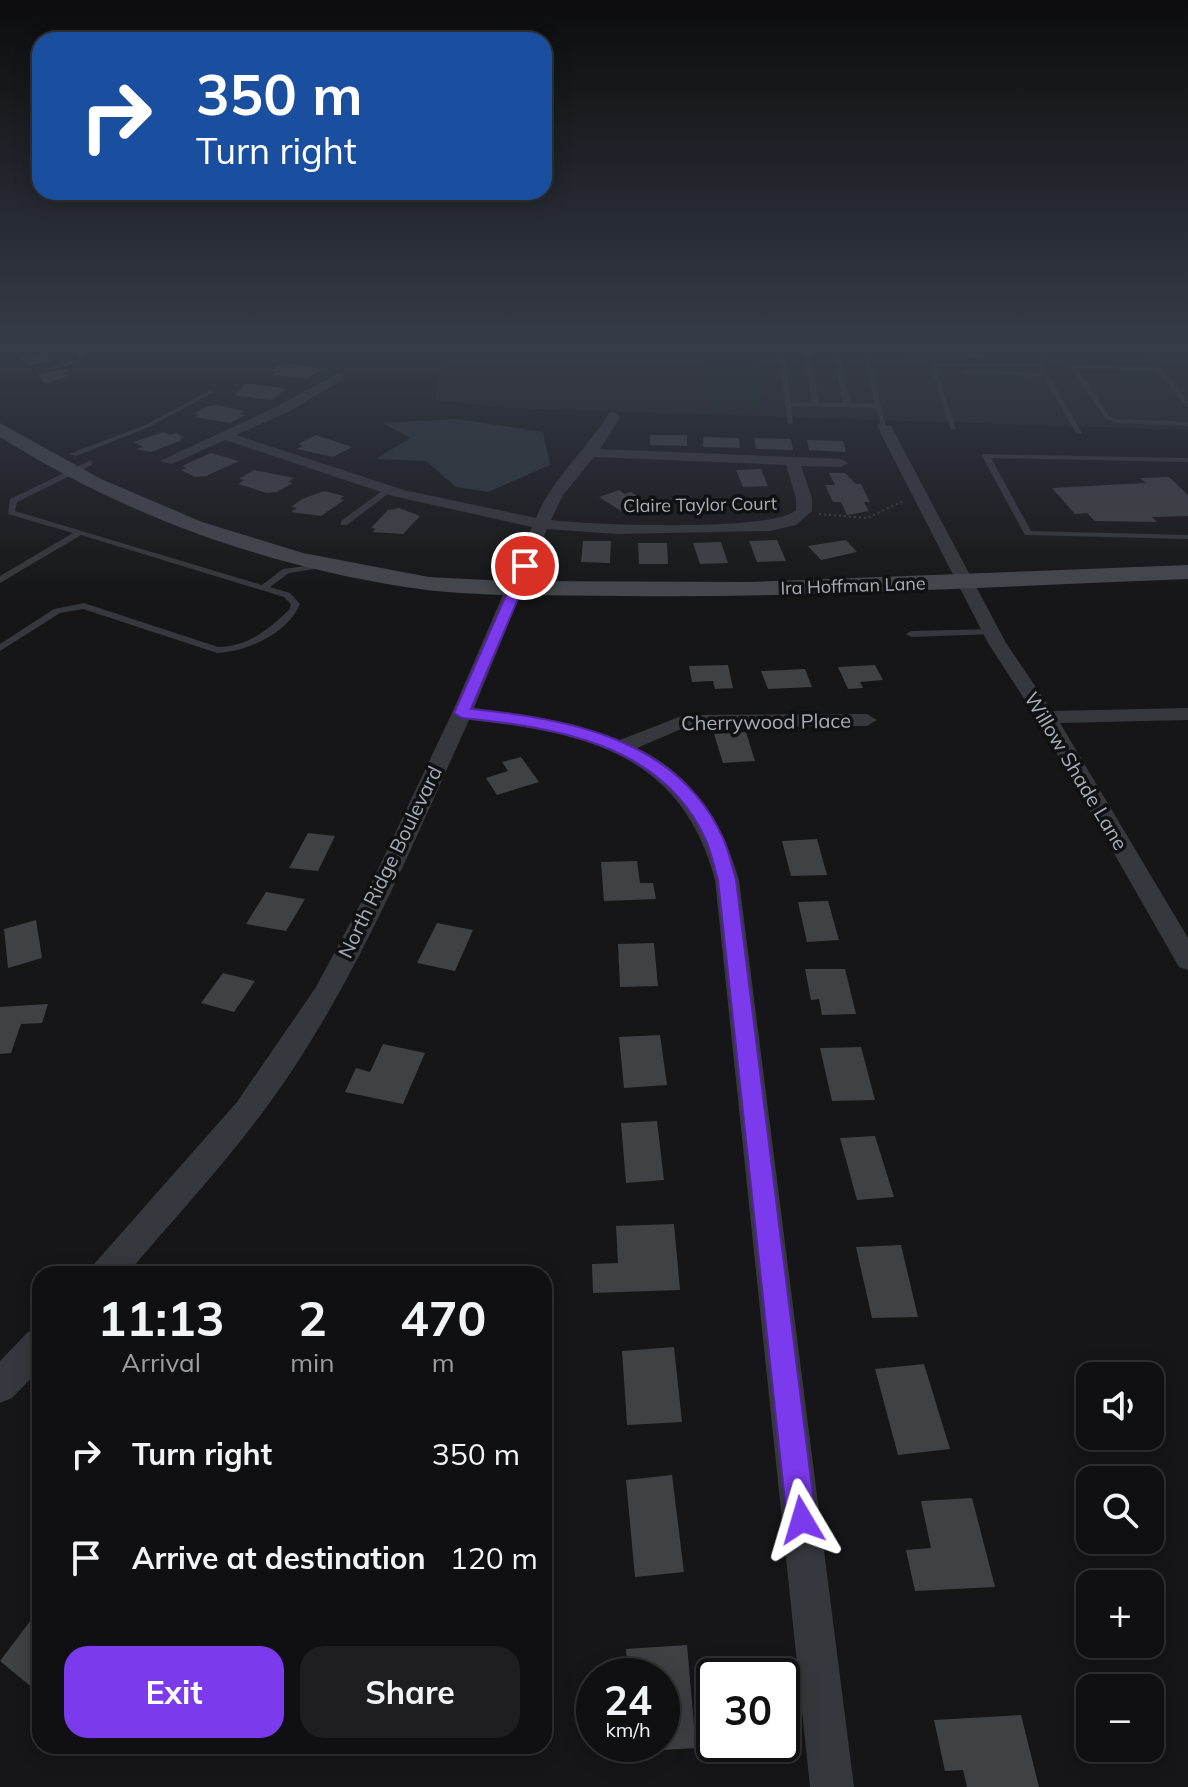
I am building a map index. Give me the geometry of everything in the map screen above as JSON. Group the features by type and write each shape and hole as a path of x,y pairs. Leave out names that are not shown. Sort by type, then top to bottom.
{"main road":[{"name":"Ira Hoffman Lane","path":"6,431 149,491 278,537 358,557 517,587"},
{"name":"Ira Hoffman Lane","path":"34,431 78,462 205,532 271,553 449,586 721,590 1188,572"}],"street":[{"path":"167,461 236,431"},
{"name":"North Ridge Boulevard","path":"113,1266 247,1111 325,994 383,884 462,713 517,587 541,523 564,481 594,453 606,431"},
{"name":"Willow Shade Lane","path":"887,431 993,632 1188,960"},
{"name":"Claire Taylor Court","path":"226,436 327,474 506,518 541,523 658,528 760,526 791,522 804,511 804,498 792,462"},
{"path":"594,453 841,463"},
{"path":"462,713 534,720 580,730 622,747 658,769 691,802 714,838 727,880 832,1787"},
{"path":"1046,717 1188,714"},
{"name":"Cherrywood Place","path":"622,747 656,730 684,721 867,720"},
{"path":"0,1386 32,1352"}],"lane":[{"path":"0,648 57,611 84,606 217,650 241,649 293,611 296,604 293,599 260,586 18,515 10,507 24,494 137,431"},
{"path":"1188,460 986,456 1028,533 1188,537"},
{"path":"344,523 389,490"},
{"path":"0,580 79,533"},
{"path":"260,586 280,568 271,553"},
{"path":"260,586 294,568 328,564"},
{"path":"911,634 993,632"}],"path":[{"path":"804,511 867,518 891,504 922,500"}],"shaded area":[{"path":"398,431 543,432 550,465 488,492 456,487 426,461 376,459 410,438"}],"building":[{"path":"163,432 170,435 176,433 183,437 179,439 182,440 151,452 136,449 143,447 134,442"},
{"path":"316,435 352,447 333,457 297,449 303,446 298,444"},
{"path":"650,435 687,435 687,446 650,445"},
{"path":"703,437 739,438 740,448 703,447"},
{"path":"754,438 791,439 793,450 756,449"},
{"path":"807,440 843,441 846,452 809,450"},
{"path":"211,453 239,461 206,476 195,477 181,470 187,468 182,466"},
{"path":"761,469 768,486 743,487 736,470"},
{"path":"254,470 294,478 288,482 293,483 277,492 267,493 238,484 244,480 239,479"},
{"path":"829,473 845,473 856,484 861,484 870,502 864,502 869,511 847,515 841,502 833,502 825,485 835,485"},
{"path":"1169,477 1188,495 1188,516 1152,517 1157,522 1095,521 1087,513 1075,514 1052,488 1146,483 1140,478"},
{"path":"619,490 624,494 631,492 649,503 644,505 651,509 629,516 599,497"},
{"path":"324,491 344,496 340,499 344,500 321,516 291,512 297,508 291,507 302,499"},
{"path":"399,508 420,516 403,534 372,532 376,529 371,528 388,510"},
{"path":"777,540 786,561 757,562 749,541"},
{"path":"846,540 857,552 821,560 808,546"},
{"path":"583,541 611,541 610,563 581,562"},
{"path":"721,542 728,563 700,564 693,543"},
{"path":"638,543 667,543 668,564 639,564"},
{"path":"728,665 733,688 715,689 713,681 692,682 689,666"},
{"path":"875,665 883,680 860,682 863,688 848,689 838,667"},
{"path":"805,669 812,687 768,689 761,671"},
{"path":"746,732 755,761 723,763 714,734"},
{"path":"521,757 539,782 497,795 486,778 508,771 502,762"},
{"path":"308,833 335,836 318,871 289,868"},
{"path":"817,839 827,875 791,876 782,841"},
{"path":"637,861 640,883 653,883 656,899 604,901 601,862"},
{"path":"266,892 305,899 286,931 246,924"},
{"path":"828,901 839,940 807,942 798,902"},
{"path":"36,920 42,958 8,968 4,929"},
{"path":"437,923 473,930 455,971 417,963"},
{"path":"654,943 658,986 620,987 618,944"},
{"path":"805,969 845,969 856,1014 822,1015 819,999 811,1000"},
{"path":"223,973 255,981 234,1012 201,1003"},
{"path":"48,1004 42,1023 21,1024 11,1053 0,1054 0,1007"},
{"path":"660,1035 667,1085 624,1088 619,1037"},
{"path":"383,1044 425,1053 403,1104 345,1092 356,1068 370,1072"},
{"path":"861,1047 875,1100 832,1101 820,1048"},
{"path":"657,1121 664,1180 626,1183 621,1123"},
{"path":"875,1136 894,1197 857,1200 840,1138"},
{"path":"674,1224 680,1290 593,1293 592,1264 618,1263 616,1226"},
{"path":"901,1245 918,1317 872,1318 856,1247"},
{"path":"674,1347 682,1422 627,1425 622,1351"},
{"path":"924,1364 950,1449 898,1455 875,1369"},
{"path":"672,1475 684,1572 635,1577 626,1480"},
{"path":"972,1498 995,1587 915,1591 906,1550 931,1548 921,1501"},
{"path":"32,1619 32,1687 0,1661"},
{"path":"687,1645 696,1748 680,1749 680,1658 627,1658 626,1649"},
{"path":"1021,1715 1039,1787 967,1787 963,1770 945,1771 934,1720"}],"route":[{"path":"525,566 462,713 534,720 580,730 622,747 658,769 691,802 714,838 727,880 802,1520"}]}
